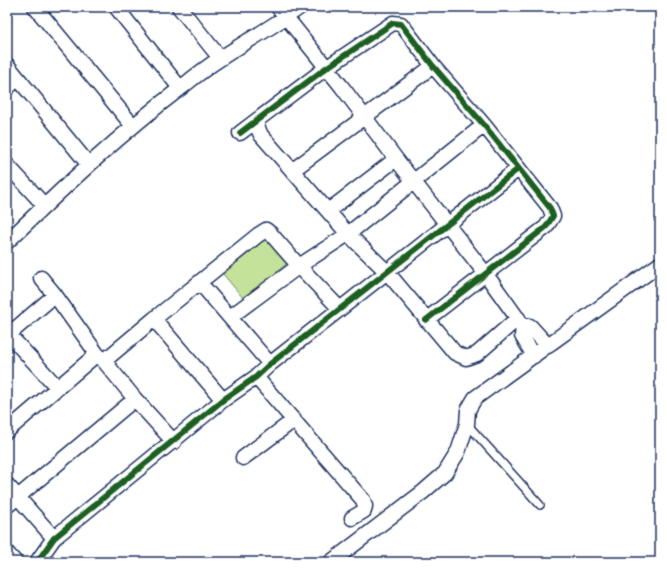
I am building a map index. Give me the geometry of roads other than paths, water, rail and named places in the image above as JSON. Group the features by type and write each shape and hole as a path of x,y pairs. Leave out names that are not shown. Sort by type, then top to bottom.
{"street":[{"path":"35,7 133,126"},
{"path":"116,7 180,88"},
{"path":"178,7 220,58"},
{"path":"7,242 89,165 133,126 180,88 282,12 300,7"},
{"path":"282,12 485,274 520,322 522,336 534,356"},
{"path":"240,133 326,68 392,23 401,24 433,66 484,125 550,208 553,216 546,227 426,320"},
{"path":"7,65 12,83 89,165"},
{"path":"292,170 433,66"},
{"path":"255,122 261,135 348,234 387,272 454,353 466,358 477,354 520,322"},
{"path":"230,317 299,266 348,234 484,125"},
{"path":"328,211 396,159"},
{"path":"7,165 44,206"},
{"path":"37,562 54,538 174,442 223,400 256,377 340,308 518,169"},
{"path":"9,426 58,388 154,319 266,230 340,308"},
{"path":"331,562 423,492 445,473 458,452 466,424 468,410 476,398 660,264"},
{"path":"41,278 100,358 174,442"},
{"path":"200,283 270,364"},
{"path":"55,295 8,336 58,388"},
{"path":"154,319 223,400"},
{"path":"520,322 530,326 548,346"},
{"path":"256,377 363,500 366,506 364,511 352,518"},
{"path":"7,506 135,399"},
{"path":"243,458 294,420"},
{"path":"7,485 54,538"},
{"path":"7,553 15,562"}],"lane":[{"path":"466,424 540,504"}]}
